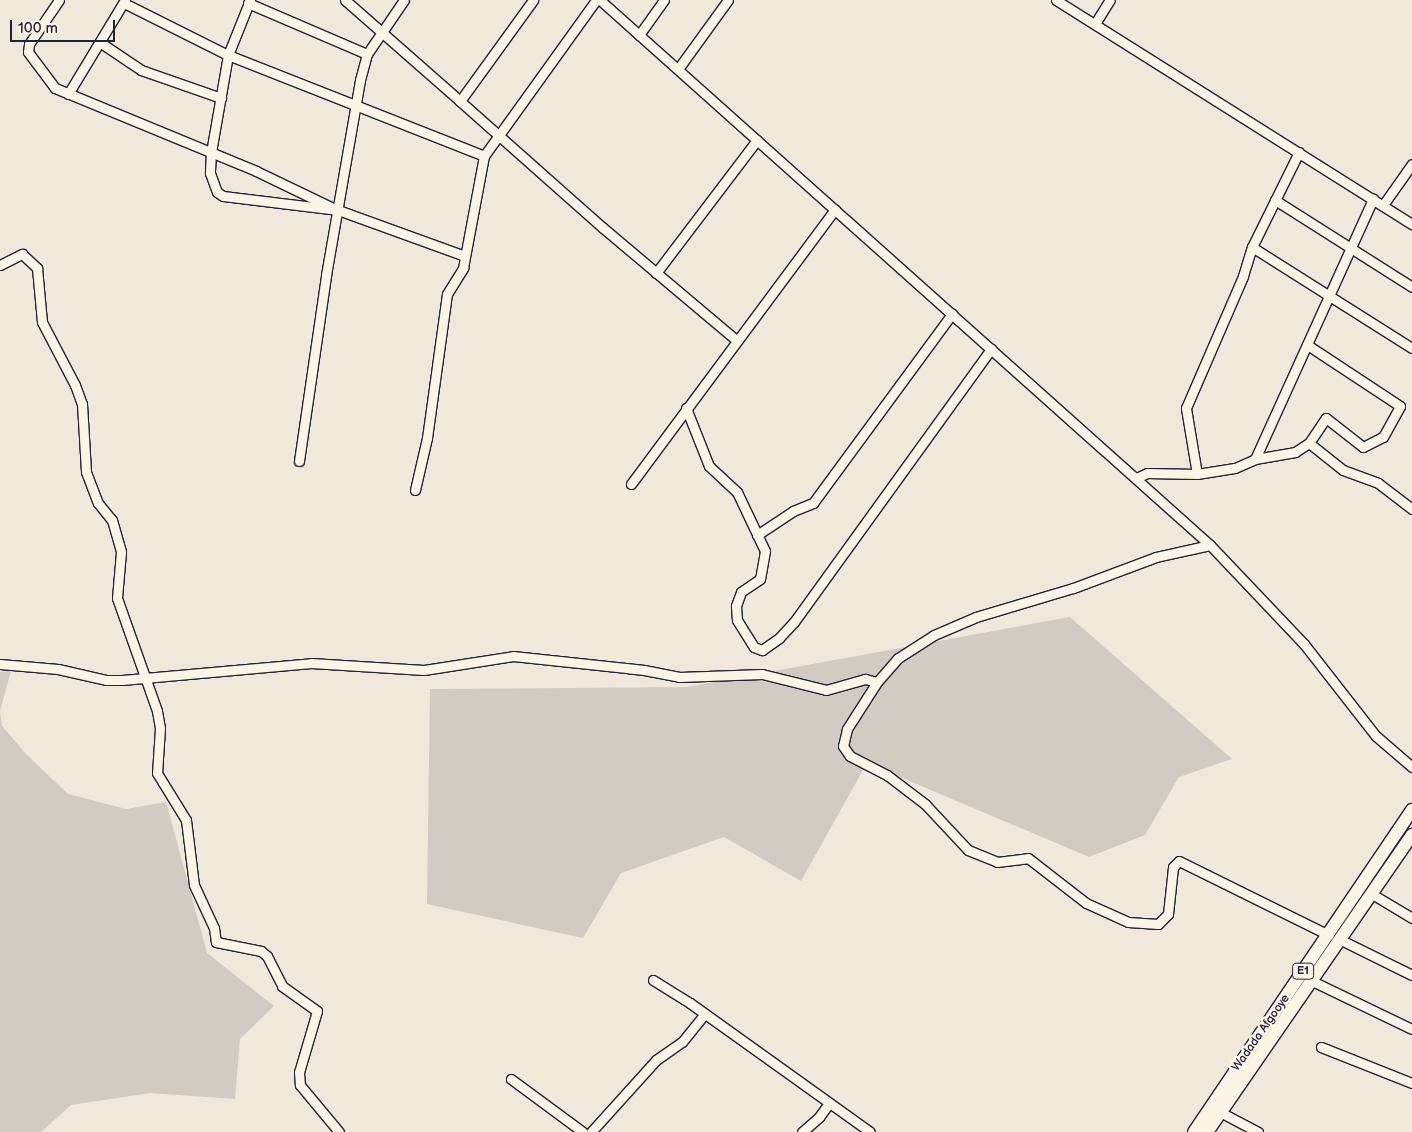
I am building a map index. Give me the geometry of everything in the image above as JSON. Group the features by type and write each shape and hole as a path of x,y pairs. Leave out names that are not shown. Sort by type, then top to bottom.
{"highway":[{"name":"Wadada Afgooye","path":"1207,1132 1310,980 1334,937 1412,810"},
{"name":"Wadada Afgooye","path":"1194,1132 1334,937 1372,894 1412,835"}],"street":[{"path":"59,0 30,44 28,52 48,81 68,94 211,152 338,210 464,256"},
{"path":"345,0 656,273 735,339"},
{"path":"299,461 338,210 356,104 367,54 380,32 404,0"},
{"path":"460,101 533,0"},
{"path":"415,490 427,438 447,294 462,268 484,156 596,0"},
{"path":"600,0 1210,545 1304,644 1333,684 1384,744 1412,767"},
{"path":"639,35 664,0"},
{"path":"678,69 728,0"},
{"path":"1056,0 1096,22 1412,224"},
{"path":"1096,22 1110,0"},
{"path":"68,94 125,1 228,55 484,156"},
{"path":"338,210 224,196 212,183 211,152 228,55 249,2 367,54"},
{"path":"101,43 141,70 221,98"},
{"path":"656,273 757,140"},
{"path":"1197,474 1186,408 1243,276 1252,247 1298,152"},
{"path":"1383,206 1412,164"},
{"path":"1274,200 1412,287"},
{"path":"1255,459 1278,405 1309,346 1373,200"},
{"path":"631,484 735,339 835,209"},
{"path":"1252,247 1412,348"},
{"path":"0,265 22,254 37,268 39,313 75,385 82,404 86,472 98,503 116,530 122,562 117,598 146,676 160,728 156,773 186,820 194,885 214,928 216,942 260,951 267,956 282,986 317,1011 299,1072 300,1085 339,1132"},
{"path":"757,535 793,511 813,503 952,314"},
{"path":"1136,478 1147,473 1197,474 1235,468 1255,459 1295,452 1309,443 1326,418 1363,447 1383,436 1400,406 1309,346"},
{"path":"686,408 709,466 737,492 765,551 762,575 737,598 736,615 754,647 762,650 780,638 794,622 991,349"},
{"path":"1309,443 1343,470 1378,483 1412,509"},
{"path":"1210,545 1156,557 1073,588 976,617 934,635 898,658 877,682 846,728 842,742 845,751 887,775 925,804 968,850 997,862 1028,858 1086,903 1128,922 1158,924 1168,914 1173,867 1179,861 1412,975"},
{"path":"0,664 58,669 106,680 311,663 424,670 513,656 644,670 678,677 762,674 826,690 865,679 877,682"},
{"path":"1372,894 1412,918"},
{"path":"652,980 705,1014 870,1132"},
{"path":"1310,980 1412,1029"},
{"path":"591,1132 656,1060 674,1051 705,1014"},
{"path":"1321,1046 1412,1083"},
{"path":"511,1079 583,1132"},
{"path":"802,1132 819,1117 829,1103"},
{"path":"1220,1112 1258,1132"}],"shaded area":[{"path":"1070,617 1232,759 1179,777 1145,835 1089,857 867,763 801,881 724,837 621,873 583,938 427,904 430,689 687,687"},
{"path":"11,671 0,711 0,672"},
{"path":"0,711 2,726 27,755 68,794 126,809 166,802 207,953 274,1006 240,1039 235,1099 150,1093 71,1105 41,1132 0,1132"}]}
